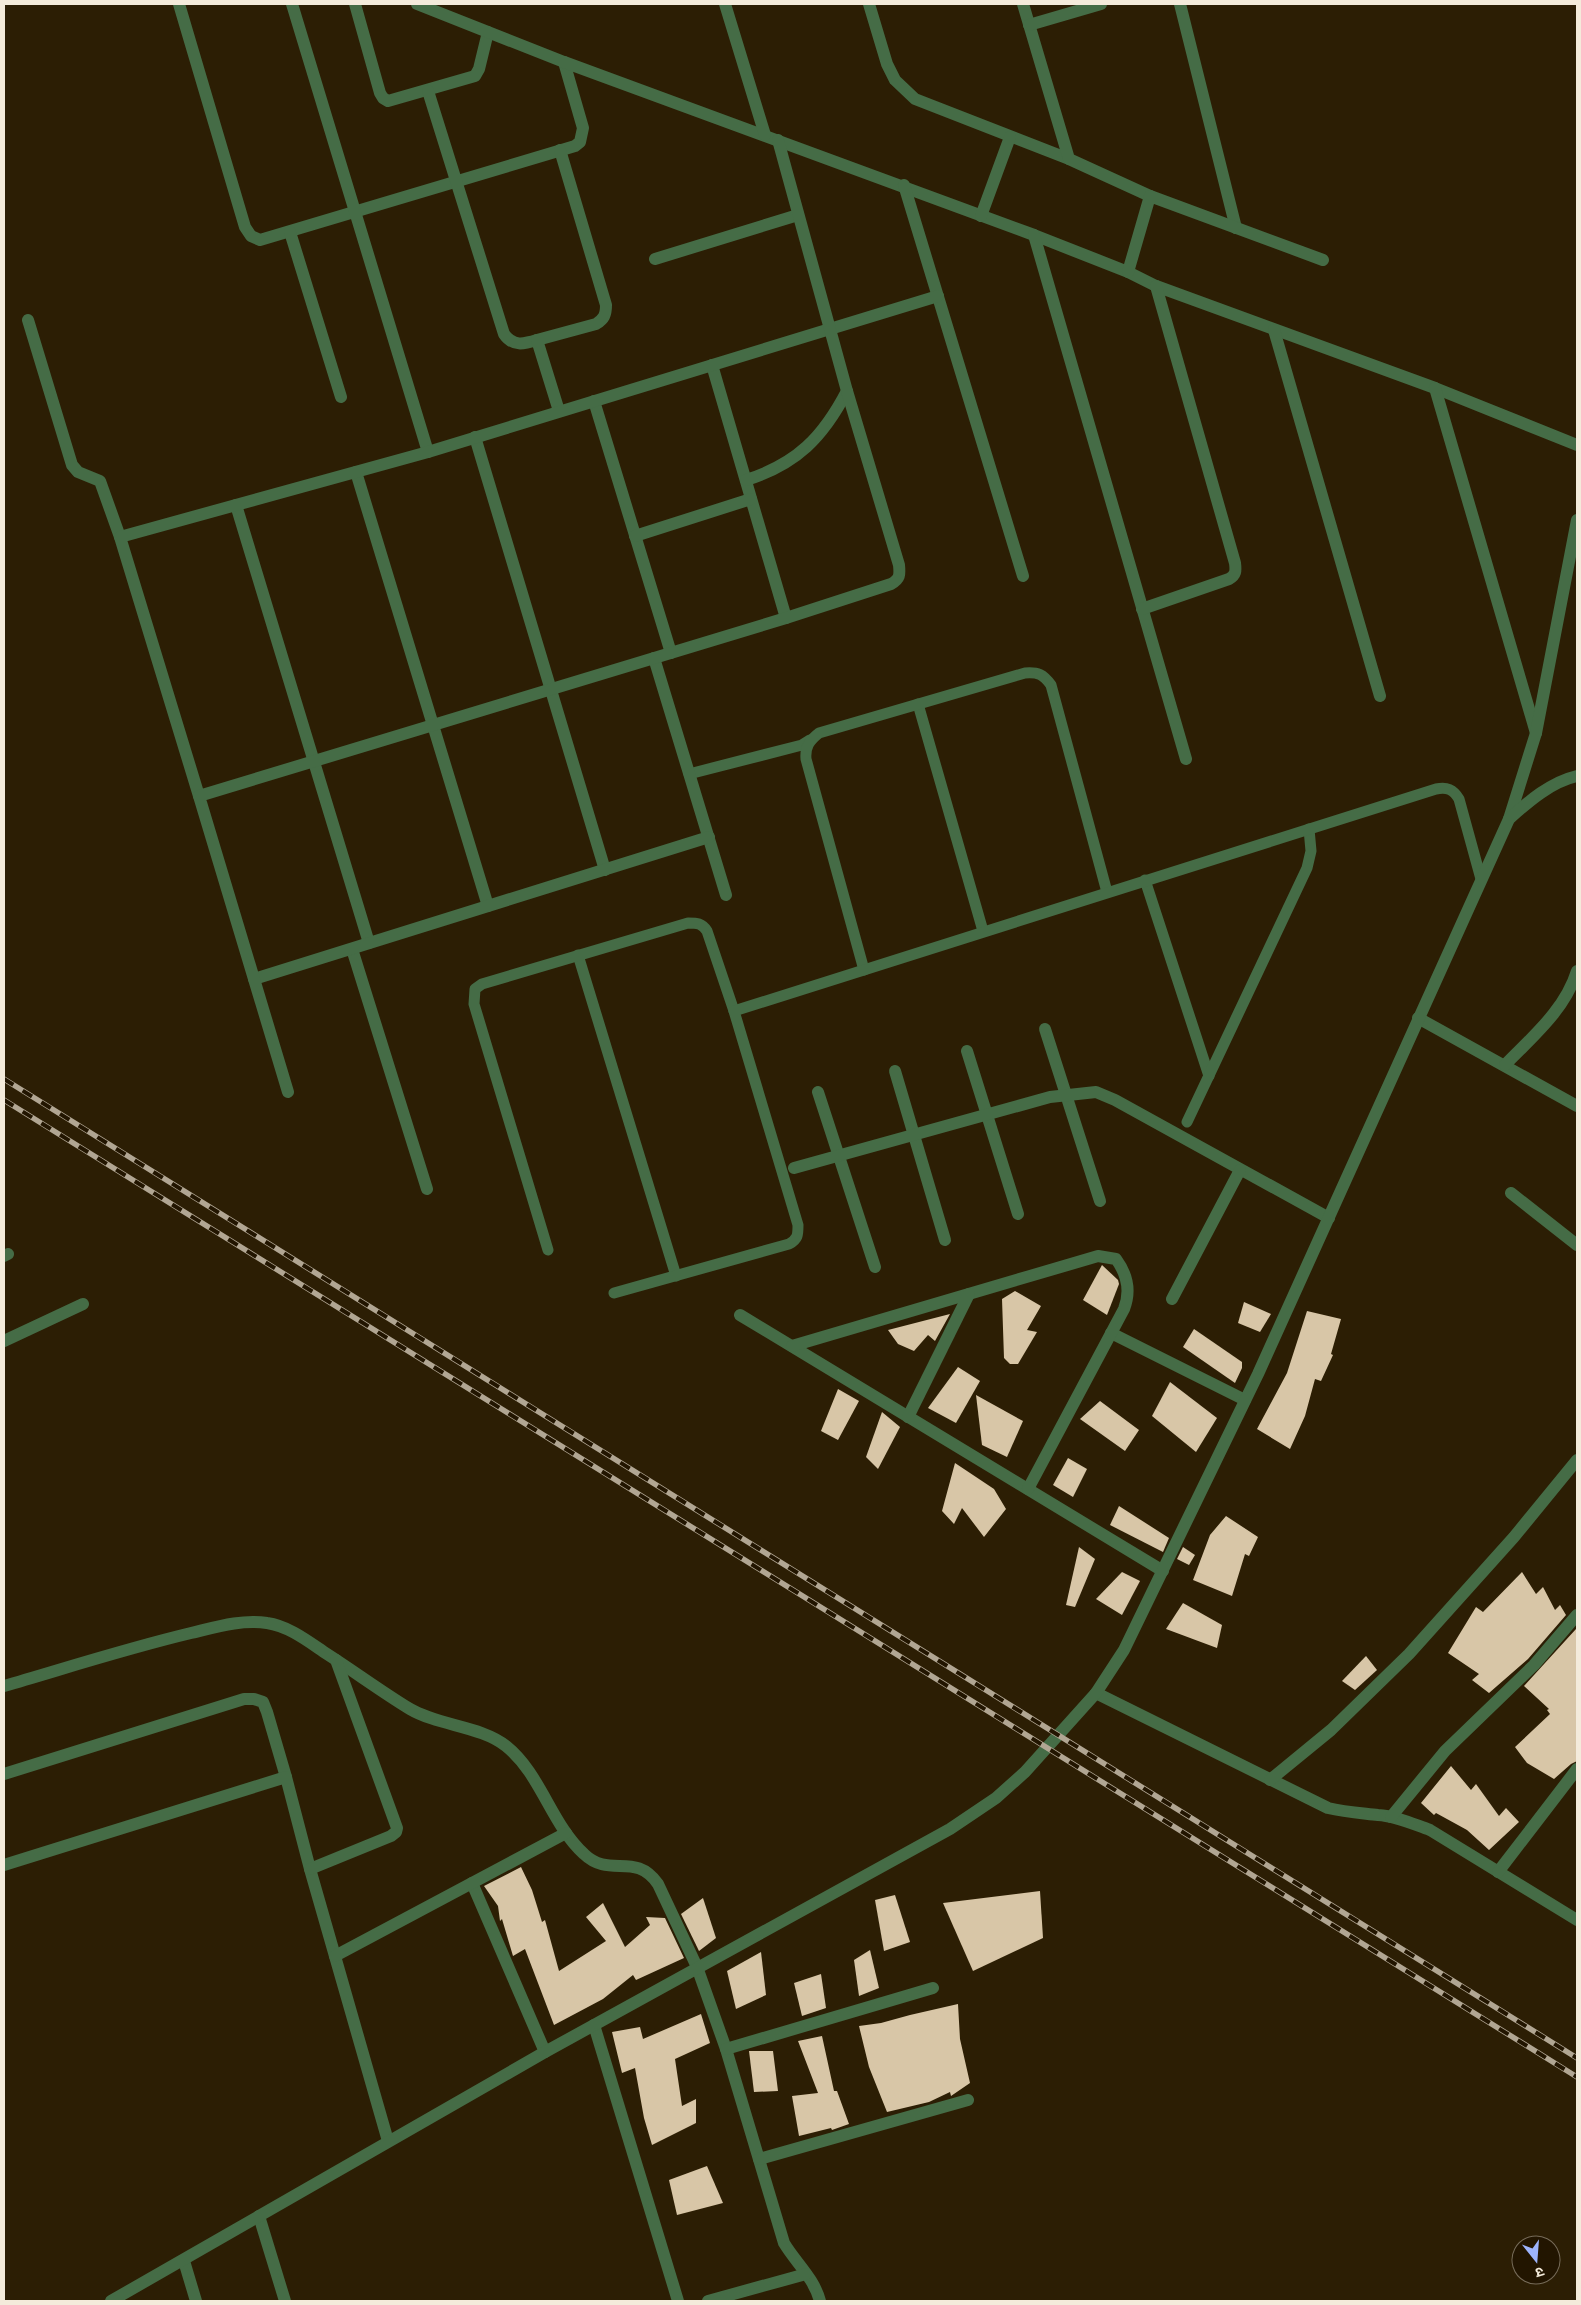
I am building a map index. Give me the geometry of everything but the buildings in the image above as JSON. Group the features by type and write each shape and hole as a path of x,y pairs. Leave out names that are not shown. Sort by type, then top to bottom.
{"street":[{"path":"179,4 245,228 251,236 260,240 575,146 583,136 583,128 564,62"},
{"path":"292,4 428,452"},
{"path":"356,4 383,98 395,100 475,76 479,69 488,32"},
{"path":"417,4 564,62 1034,235 1128,272 1156,286 1435,388 1577,445"},
{"path":"725,4 765,135"},
{"path":"869,4 887,64 895,80 915,99 1069,159 1150,196 1323,260"},
{"path":"1023,4 1069,159"},
{"path":"1030,25 1101,4"},
{"path":"1180,4 1236,228"},
{"path":"428,91 504,334 508,340 515,343 522,344 596,324 603,320 606,313 606,305 560,150"},
{"path":"981,216 1010,137"},
{"path":"199,796 786,618 891,584 898,580 900,574 778,140"},
{"path":"904,186 1023,576"},
{"path":"1128,272 1150,196"},
{"path":"655,259 798,215"},
{"path":"290,232 341,397"},
{"path":"1034,235 1186,759"},
{"path":"1142,609 1229,580 1236,571 1156,286"},
{"path":"120,538 428,452 938,296"},
{"path":"28,320 72,465 78,472 100,481 120,538 288,1092"},
{"path":"1274,330 1380,696"},
{"path":"537,340 559,412"},
{"path":"712,365 786,618"},
{"path":"1435,388 1536,733"},
{"path":"746,480 768,473 788,462 814,441 832,420 847,391"},
{"path":"594,401 670,653"},
{"path":"476,437 605,870"},
{"path":"356,472 488,906"},
{"path":"635,536 751,499"},
{"path":"236,505 369,943"},
{"path":"111,2301 127,2297 259,2216 388,2141 697,1967 950,1829 996,1798 1025,1772 1096,1693 1124,1650 1245,1400 1509,819 1536,733 1577,520"},
{"path":"654,658 726,895"},
{"path":"1509,819 1533,797 1567,779 1577,776"},
{"path":"254,979 709,837"},
{"path":"352,949 427,1189"},
{"path":"1505,1064 1552,1017 1564,1000 1577,971"},
{"path":"1418,1018 1505,1064 1577,1106"},
{"path":"1046,1029 1100,1201"},
{"path":"967,1051 1018,1214"},
{"path":"895,1071 945,1240"},
{"path":"818,1092 875,1267"},
{"path":"794,1168 1066,1094 1096,1092 1115,1100 1328,1218"},
{"path":"1172,1298 1240,1170"},
{"path":"1511,1193 1577,1245"},
{"path":"792,1346 1098,1256 1116,1259 1123,1268 1128,1284 1128,1298 1111,1334 1028,1489"},
{"path":"908,1417 969,1294"},
{"path":"4,1341 83,1304"},
{"path":"740,1314 1163,1571"},
{"path":"1111,1334 1245,1400"},
{"path":"1270,1780 1331,1730 1409,1654 1514,1537 1577,1460"},
{"path":"1390,1817 1445,1751 1534,1665 1577,1615"},
{"path":"4,1686 156,1641 234,1623 267,1623 298,1634 412,1710 445,1724 488,1736 506,1746 522,1763 566,1833 584,1854 595,1862 608,1866 643,1868 651,1875 697,1967 726,2049 784,2243 818,2292 820,2301"},
{"path":"310,1869 391,1836 396,1832 397,1828 336,1660"},
{"path":"1096,1693 1328,1808 1349,1813 1390,1817 1430,1830 1577,1920"},
{"path":"4,1774 244,1699 254,1698 263,1702 286,1777 310,1869 388,2141"},
{"path":"1498,1872 1577,1769"},
{"path":"4,1865 286,1777"},
{"path":"335,1956 566,1833"},
{"path":"472,1883 545,2052"},
{"path":"726,2049 933,1988"},
{"path":"594,2025 678,2301"},
{"path":"759,2159 968,2100"},
{"path":"259,2216 285,2301"},
{"path":"184,2261 196,2301"},
{"path":"708,2301 806,2274"}],"lane":[{"path":"689,774 802,746 819,733 1025,673 1036,672 1044,676 1050,685 1107,892"},
{"path":"918,704 983,932"},
{"path":"810,740 805,750 806,759 864,970"},
{"path":"734,1011 1145,880 1446,788 1455,792 1459,799 1481,879"},
{"path":"1187,1122 1307,868 1311,851 1309,829"},
{"path":"1145,880 1209,1076"},
{"path":"548,1250 473,996 475,989 482,984 578,955 688,923 697,923 707,931 734,1011 798,1225 798,1235 795,1241 788,1244 614,1294"},
{"path":"578,955 676,1276"}],"railway":[{"path":"4,1079 1577,2058"},
{"path":"4,1100 1577,2077"}]}
